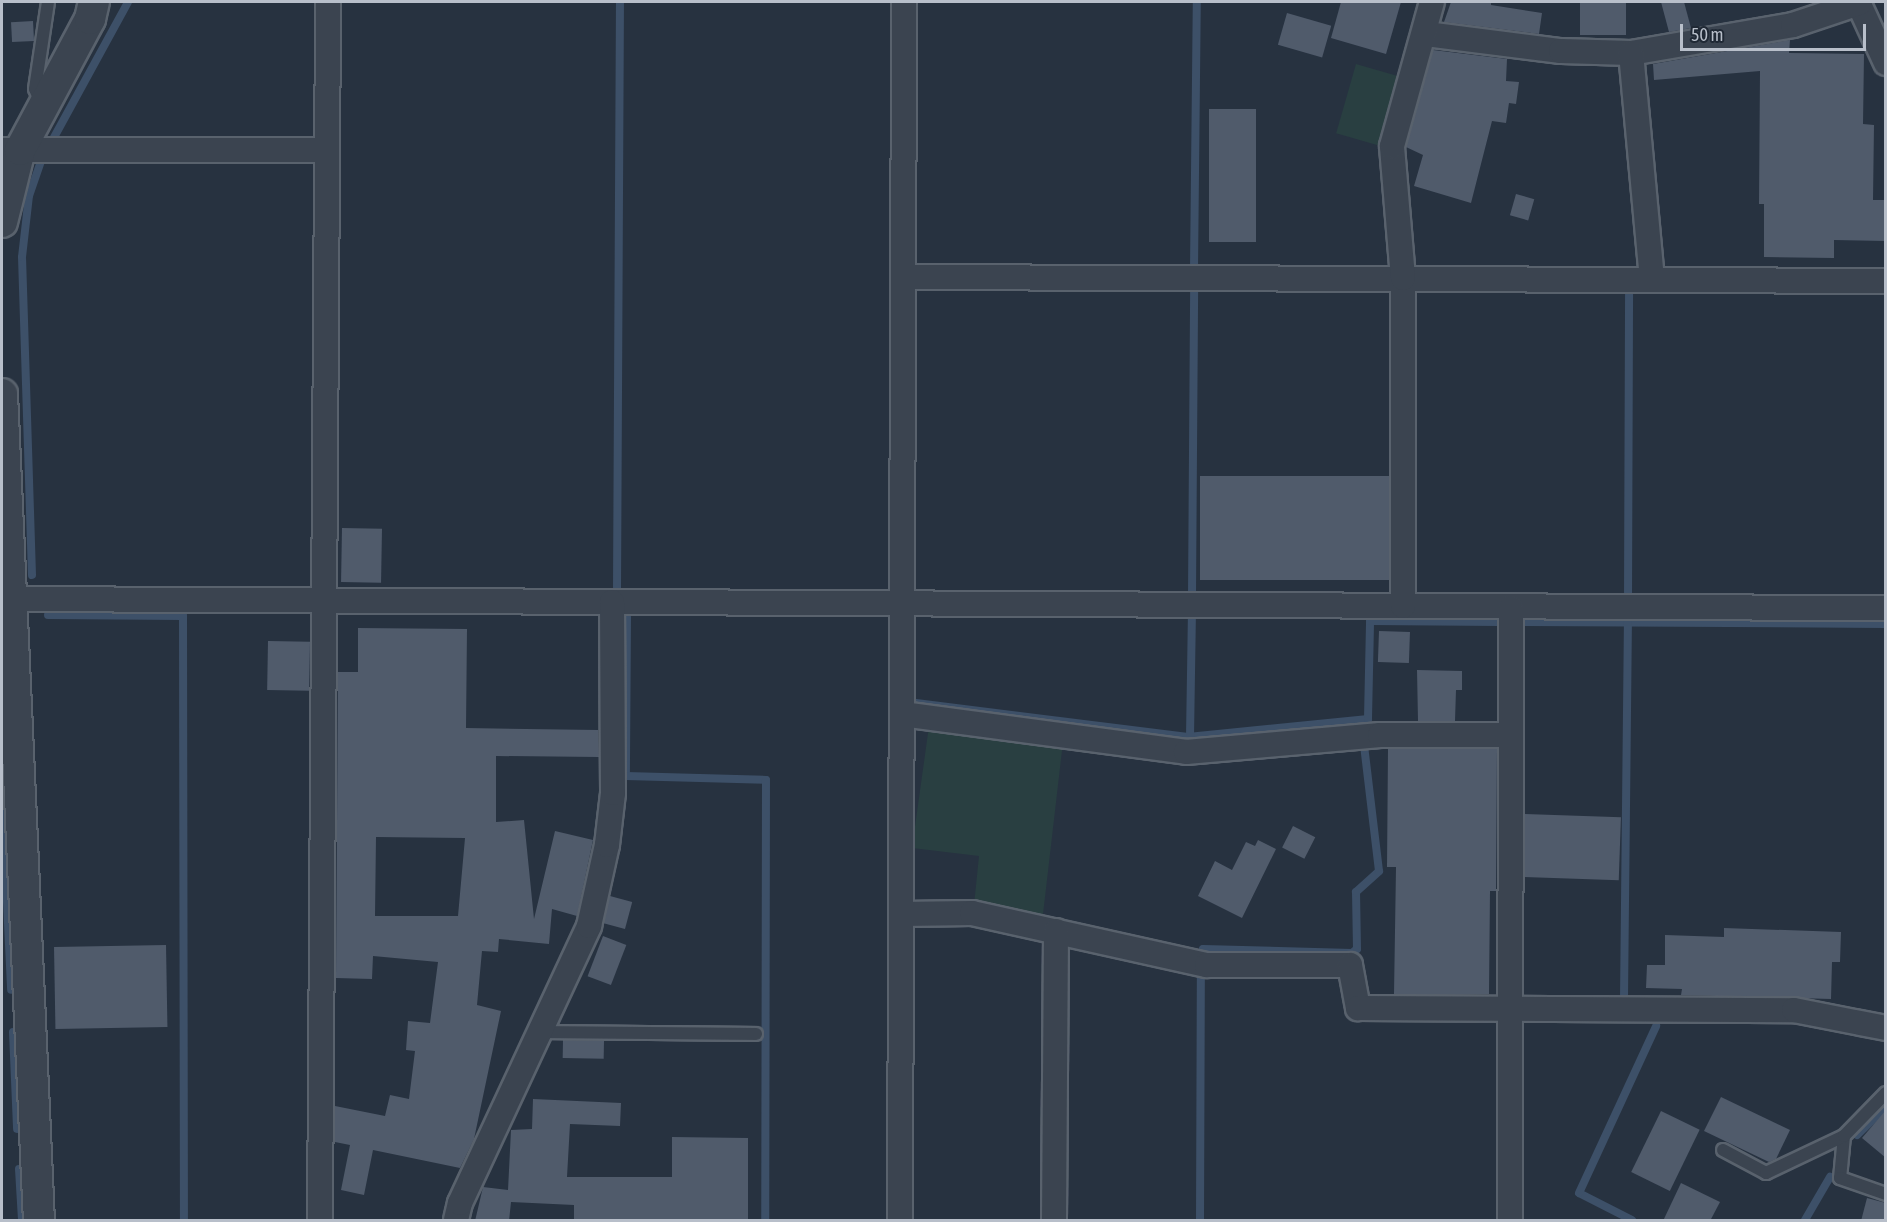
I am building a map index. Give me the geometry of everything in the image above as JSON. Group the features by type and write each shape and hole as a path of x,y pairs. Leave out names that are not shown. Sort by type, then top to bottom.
{"street":[{"path":"2,222 11,150 42,106 90,19 94,2"},
{"path":"320,1221 328,2"},
{"path":"900,1221 904,2"},
{"path":"1403,606 1403,278 1392,146 1426,34 1432,2"},
{"path":"1426,34 1561,51 1631,53 1793,25 1858,2 1886,63"},
{"path":"1631,53 1652,279"},
{"path":"11,150 327,150"},
{"path":"903,277 1886,281"},
{"path":"2,394 8,609 39,1221"},
{"path":"8,609 324,600 1511,608 1886,608"},
{"path":"456,1221 460,1203 542,1032 589,926 607,845 613,793 612,602"},
{"path":"1510,1221 1511,608"},
{"path":"902,714 1186,752 1380,735 1511,735"},
{"path":"901,914 972,913 1207,965 1350,965 1358,1008 1510,1011 1794,1010 1886,1028"},
{"path":"1054,1221 1056,931"}],"lane":[{"path":"42,106 34,89 48,2"},
{"path":"542,1032 756,1034"},
{"path":"1723,1150 1766,1173 1844,1136 1886,1093"},
{"path":"1844,1136 1840,1178 1886,1194"}],"green space":[{"path":"1356,64 1400,77 1380,146 1336,133"},
{"path":"929,726 1063,742 1042,923 974,905 979,856 912,848"}],"building":[{"path":"1341,2 1401,2 1386,54 1331,38"},
{"path":"1451,2 1491,2 1491,5 1542,13 1539,34 1444,22"},
{"path":"1580,2 1626,2 1626,35 1580,35"},
{"path":"1661,2 1684,2 1691,28 1669,32"},
{"path":"1287,13 1331,26 1322,57 1278,45"},
{"path":"33,21 34,41 12,42 11,22"},
{"path":"1790,40 1789,53 1864,54 1863,124 1874,125 1873,200 1886,200 1886,241 1834,240 1834,258 1764,257 1764,204 1759,204 1760,71 1654,80 1653,64"},
{"path":"1433,50 1507,59 1506,81 1519,82 1516,104 1509,103 1506,123 1492,121 1471,203 1414,186 1423,155 1406,147"},
{"path":"1209,109 1256,109 1256,242 1209,242"},
{"path":"1516,194 1534,199 1528,220 1510,215"},
{"path":"1200,476 1389,476 1389,580 1200,580"},
{"path":"342,528 382,529 381,583 341,582"},
{"path":"358,628 467,629 466,728 598,730 599,757 496,756 496,822 524,820 534,919 555,831 593,840 577,916 552,909 549,944 499,939 498,952 482,951 477,1005 501,1011 474,1139 460,1168 373,1150 364,1195 341,1190 350,1145 335,1142 335,1106 385,1116 390,1095 409,1099 415,1051 406,1050 408,1021 430,1023 438,962 373,956 372,979 336,978 338,672 358,672","holes":["376,837 465,838 458,916 375,916"]},
{"path":"1379,631 1410,632 1409,663 1378,662"},
{"path":"268,641 310,642 309,691 267,690"},
{"path":"1417,670 1462,671 1462,690 1456,690 1455,721 1418,721"},
{"path":"1388,749 1497,749 1496,891 1490,891 1489,994 1394,994 1396,867 1387,867"},
{"path":"1525,814 1621,817 1619,880 1523,877"},
{"path":"1293,826 1315,837 1304,859 1282,847"},
{"path":"1258,840 1276,849 1242,918 1198,896 1215,861 1232,870 1246,842 1255,846"},
{"path":"610,896 632,902 625,929 603,923"},
{"path":"1724,928 1841,932 1840,962 1832,962 1831,999 1681,995 1682,989 1646,988 1647,965 1665,965 1665,935 1724,937"},
{"path":"603,936 626,945 611,985 588,976"},
{"path":"166,945 167,1027 55,1029 54,947"},
{"path":"563,1040 604,1041 604,1059 563,1058"},
{"path":"1721,1097 1790,1130 1776,1159 1769,1162 1704,1131"},
{"path":"533,1099 621,1103 620,1126 570,1124 567,1177 672,1177 672,1137 748,1138 748,1221 574,1221 574,1205 511,1202 509,1221 475,1221 483,1187 508,1190 511,1130 532,1129"},
{"path":"1886,1110 1886,1158 1862,1138"},
{"path":"1661,1111 1700,1130 1670,1191 1631,1172"},
{"path":"1681,1183 1720,1202 1710,1221 1663,1221"},
{"path":"1867,1198 1886,1203 1886,1221 1861,1221"}],"waterway":[{"path":"52,141 128,2"},
{"path":"617,590 620,2"},
{"path":"1194,269 1197,2"},
{"path":"32,575 22,257 29,196 41,161"},
{"path":"1192,595 1194,286"},
{"path":"1628,598 1629,292"},
{"path":"48,615 183,616 184,1220"},
{"path":"1190,737 1192,615"},
{"path":"627,617 626,776 766,780 765,1220"},
{"path":"1624,998 1628,617"},
{"path":"916,703 1188,737 1368,719 1370,621 1499,622"},
{"path":"1523,622 1886,624"},
{"path":"1201,957 1203,949 1352,953 1357,949 1356,892 1379,871 1364,746"},
{"path":"2,796 11,990"},
{"path":"1200,1220 1201,975"},
{"path":"1632,1220 1579,1193 1656,1026"},
{"path":"13,1032 17,1129"},
{"path":"1857,1135 1886,1107"},
{"path":"19,1169 22,1220"},
{"path":"1805,1220 1830,1177"}]}
